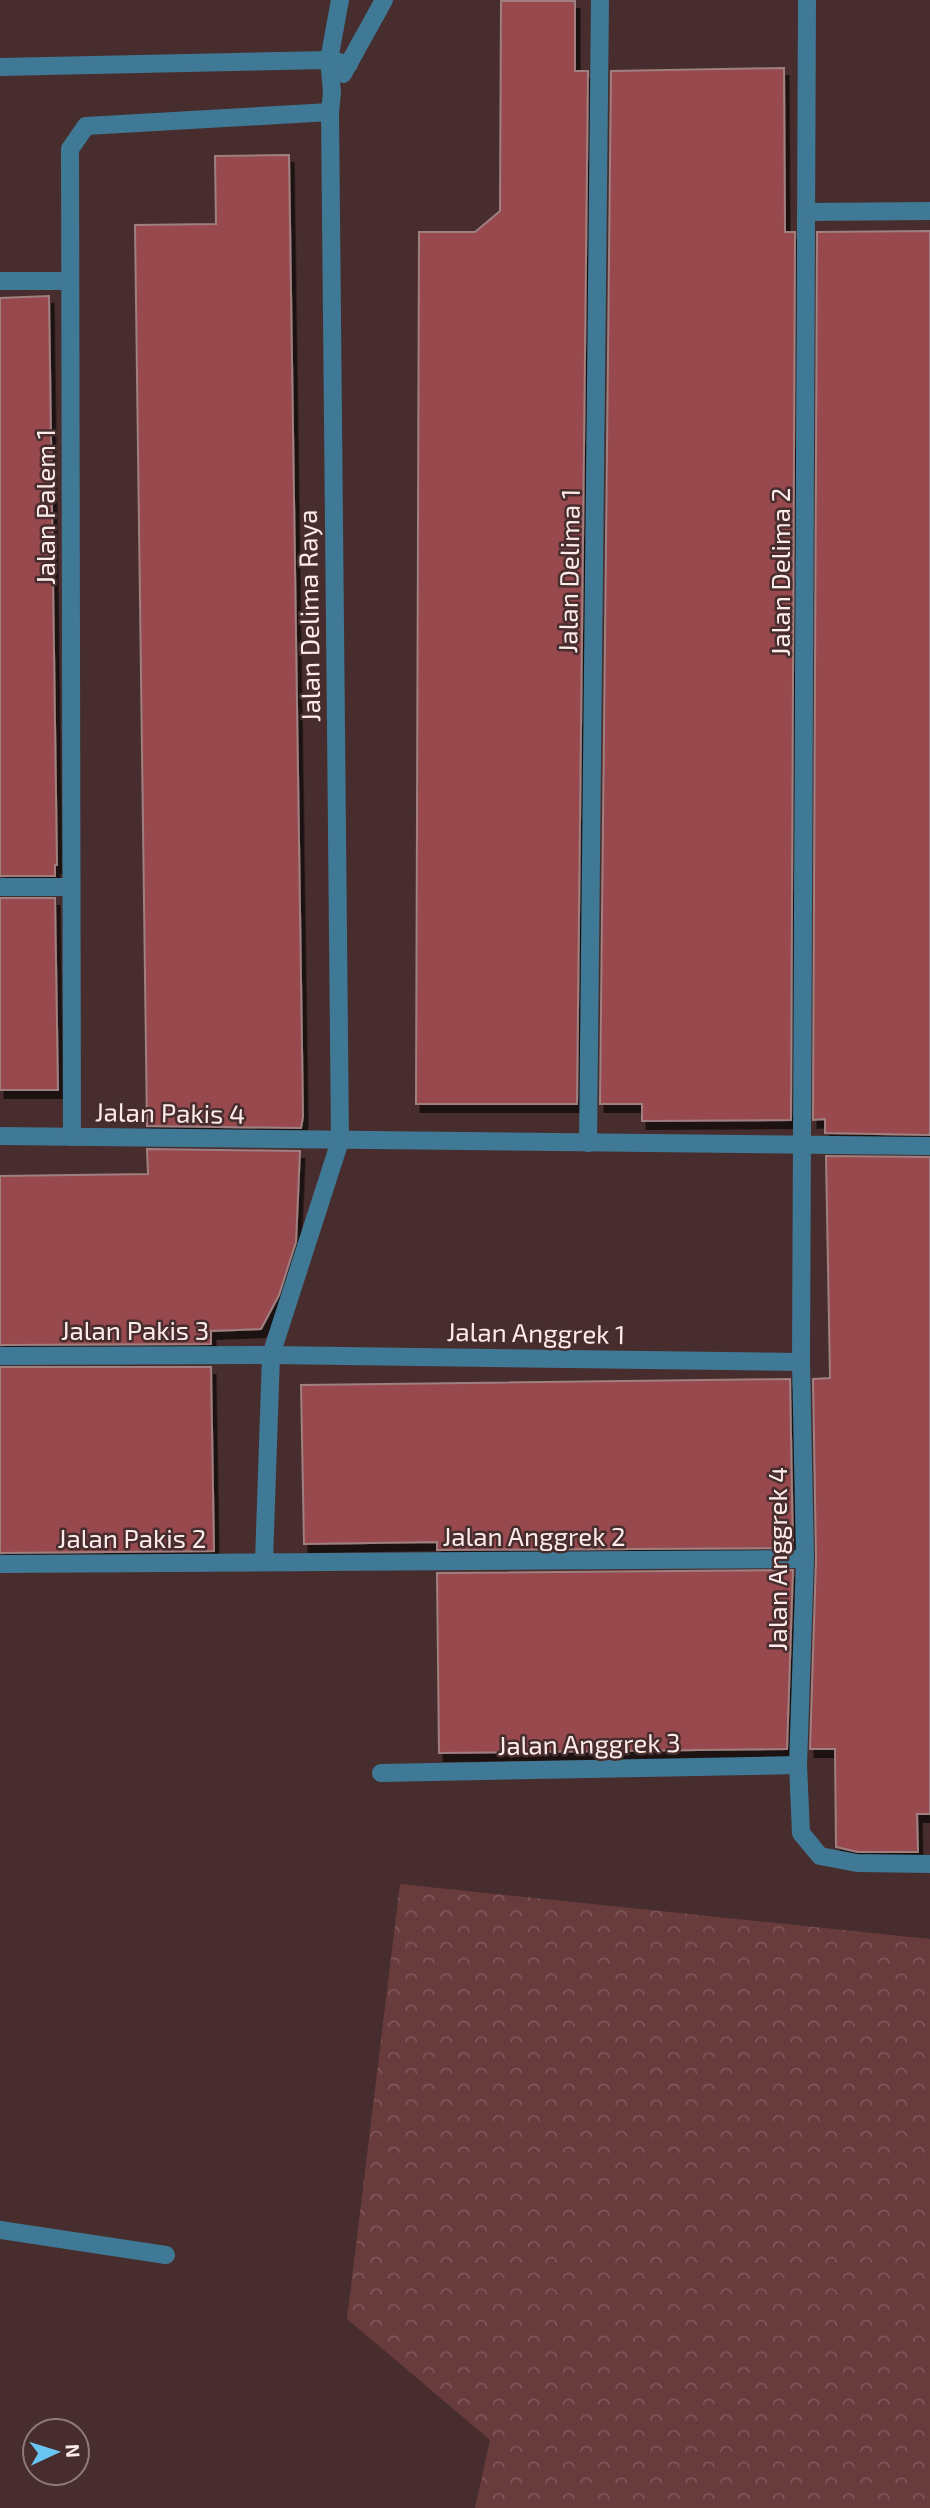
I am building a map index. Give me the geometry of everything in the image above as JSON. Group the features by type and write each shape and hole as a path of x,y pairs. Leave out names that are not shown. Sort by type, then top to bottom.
{"street":[{"name":"Jalan Delima Raya","path":"264,1562 271,1355 340,1140 330,112 332,92 329,60 340,0"},
{"name":"Jalan Delima Raya","path":"332,92 384,0"},
{"name":"Jalan Delima 1","path":"588,1143 600,0"},
{"name":"Jalan Delima 2","path":"803,1144 807,0"},
{"path":"0,67 329,60 349,64"},
{"name":"Jalan Palem 1","path":"72,1137 70,149 86,126 330,112"},
{"path":"807,212 930,211"},
{"path":"0,281 70,281"},
{"path":"0,887 72,887"},
{"name":"Jalan Pakis 4","path":"0,1136 930,1146"},
{"name":"Jalan Anggrek 4","path":"803,1144 801,1362 804,1559 798,1765 801,1833 820,1856 857,1863 930,1864"},
{"name":"Jalan Pakis 3","path":"0,1356 271,1355"},
{"name":"Jalan Anggrek 1","path":"271,1355 801,1362"},
{"name":"Jalan Anggrek 2","path":"264,1562 804,1559"},
{"name":"Jalan Pakis 2","path":"0,1564 264,1562"},
{"name":"Jalan Anggrek 3","path":"381,1773 798,1765"},
{"path":"0,2230 166,2255"}],"green space":[{"path":"400,1884 930,1939 930,2508 475,2508 490,2440 347,2319"}],"building":[{"path":"501,1 575,1 575,71 588,71 577,1104 416,1104 419,232 475,232 500,211"},
{"path":"784,68 785,232 795,232 791,1120 642,1121 642,1104 600,1104 611,71"},
{"path":"289,155 303,1117 301,1128 147,1126 135,225 216,224 215,156"},
{"path":"930,231 930,1135 825,1133 825,1119 813,1120 817,232"},
{"path":"49,296 57,865 55,876 0,876 0,298"},
{"path":"0,898 55,898 58,1090 0,1090"},
{"path":"147,1149 300,1151 296,1242 279,1295 261,1329 211,1331 211,1344 0,1345 0,1176 148,1174"},
{"path":"826,1156 930,1157 930,1814 917,1814 918,1852 858,1852 836,1847 835,1749 810,1749 816,1559 813,1379 830,1378"},
{"path":"0,1367 211,1367 214,1551 0,1553"},
{"path":"790,1379 793,1548 437,1550 437,1542 304,1544 301,1385"},
{"path":"793,1570 787,1749 439,1753 437,1573"}]}
